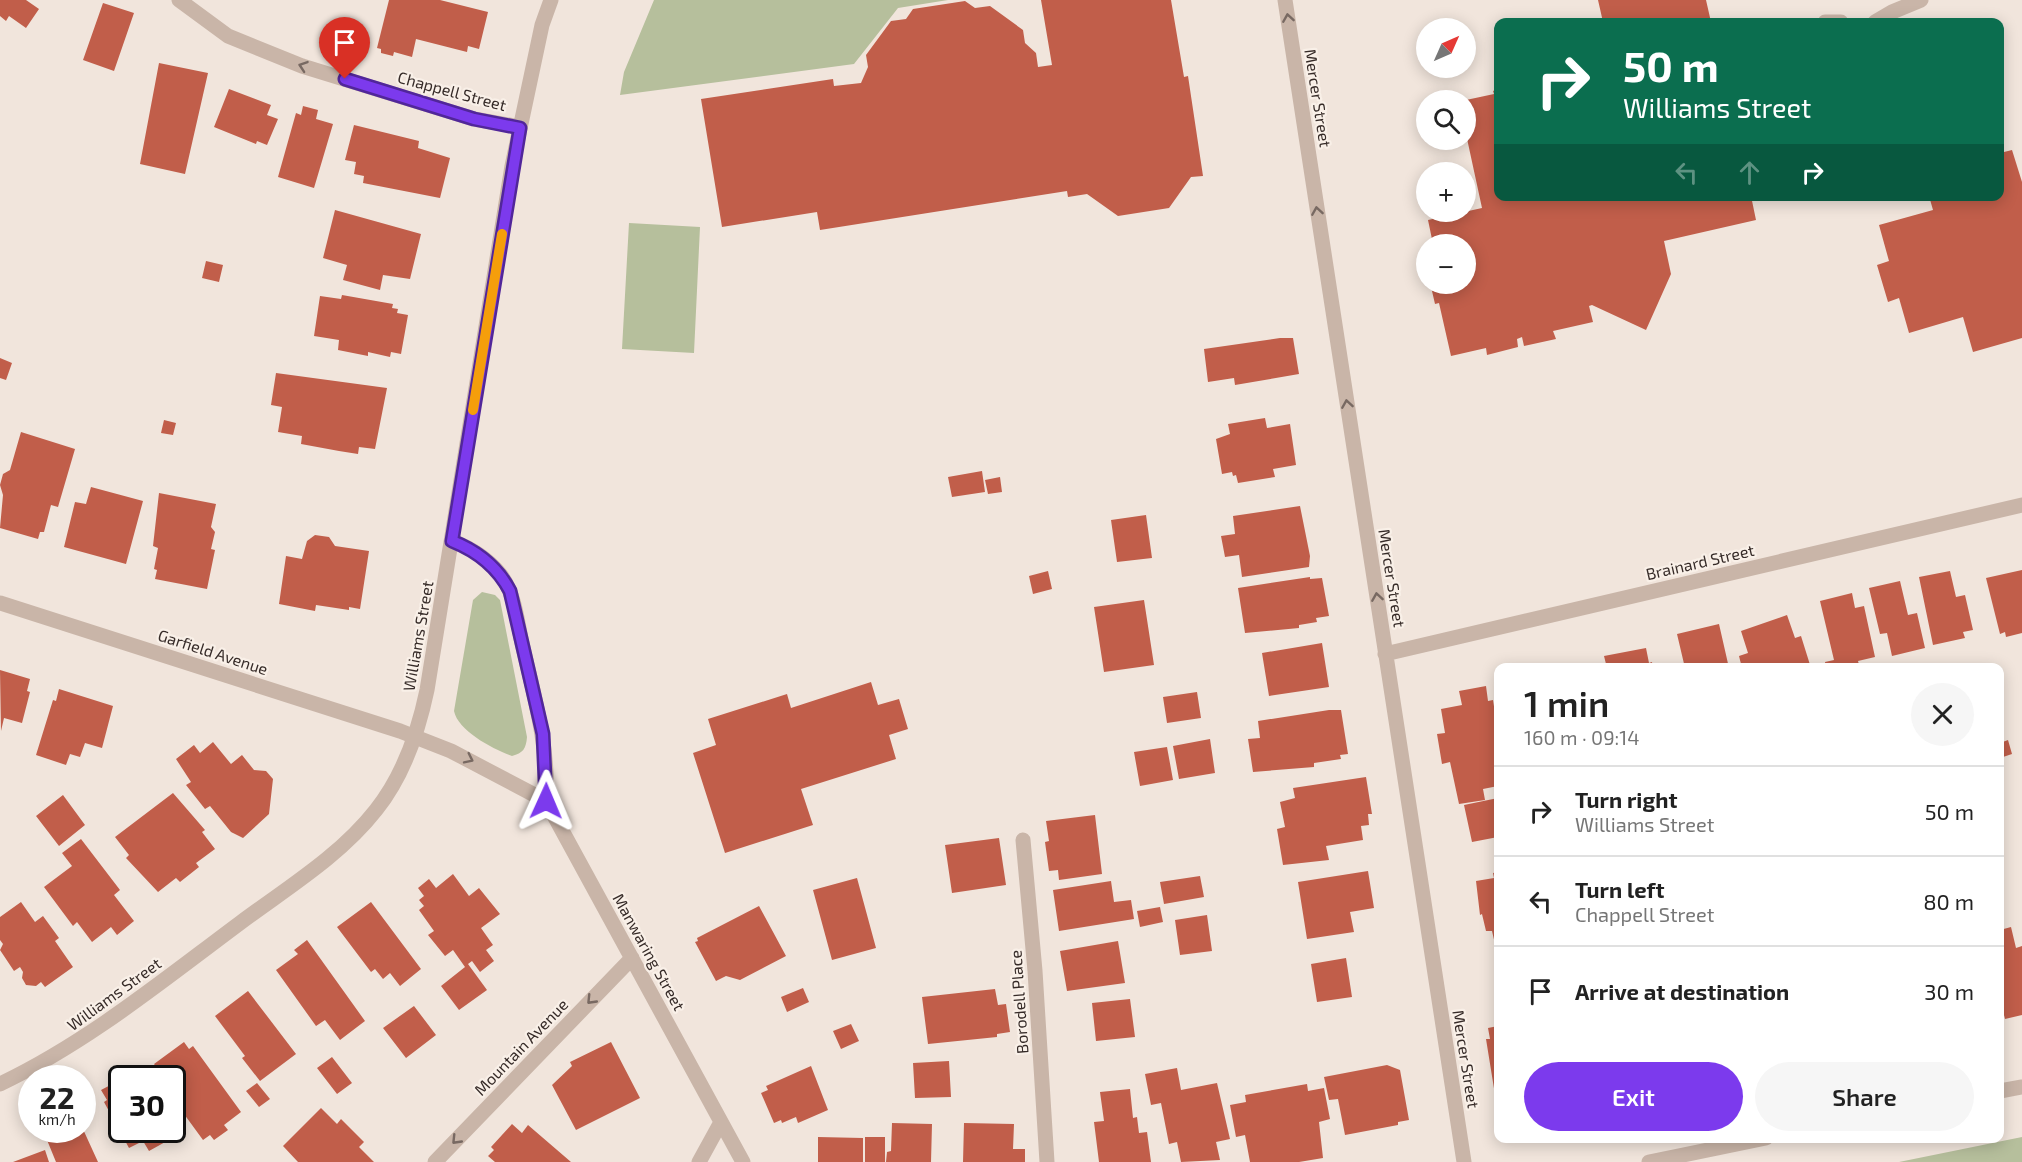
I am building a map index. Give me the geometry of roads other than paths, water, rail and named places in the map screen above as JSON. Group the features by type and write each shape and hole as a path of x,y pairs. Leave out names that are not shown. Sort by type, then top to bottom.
{"street":[{"name":"Chappell Street","path":"179,0 228,36 302,66 474,119 520,128"},
{"name":"Williams Street","path":"0,1084 40,1065 88,1035 330,856 376,810 394,782 415,737 427,690 520,128 542,25 551,0"},
{"name":"Mercer Street","path":"1285,0 1464,1162"},
{"path":"1882,18 1921,0"},
{"name":"Brainard Street","path":"1385,654 2022,505"},
{"name":"Manwaring Street","path":"452,541 471,549 487,560 500,574 510,591 543,734 546,801 743,1162"},
{"name":"Garfield Avenue","path":"0,603 415,737"},
{"path":"415,737 500,774 546,801"},
{"name":"Borodell Place","path":"1023,840 1035,971 1047,1162"},
{"name":"Mountain Avenue","path":"435,1162 632,958"},
{"path":"2004,1090 2022,1087"},
{"path":"699,1162 721,1122"},
{"path":"1649,1162 1742,1143"}]}
